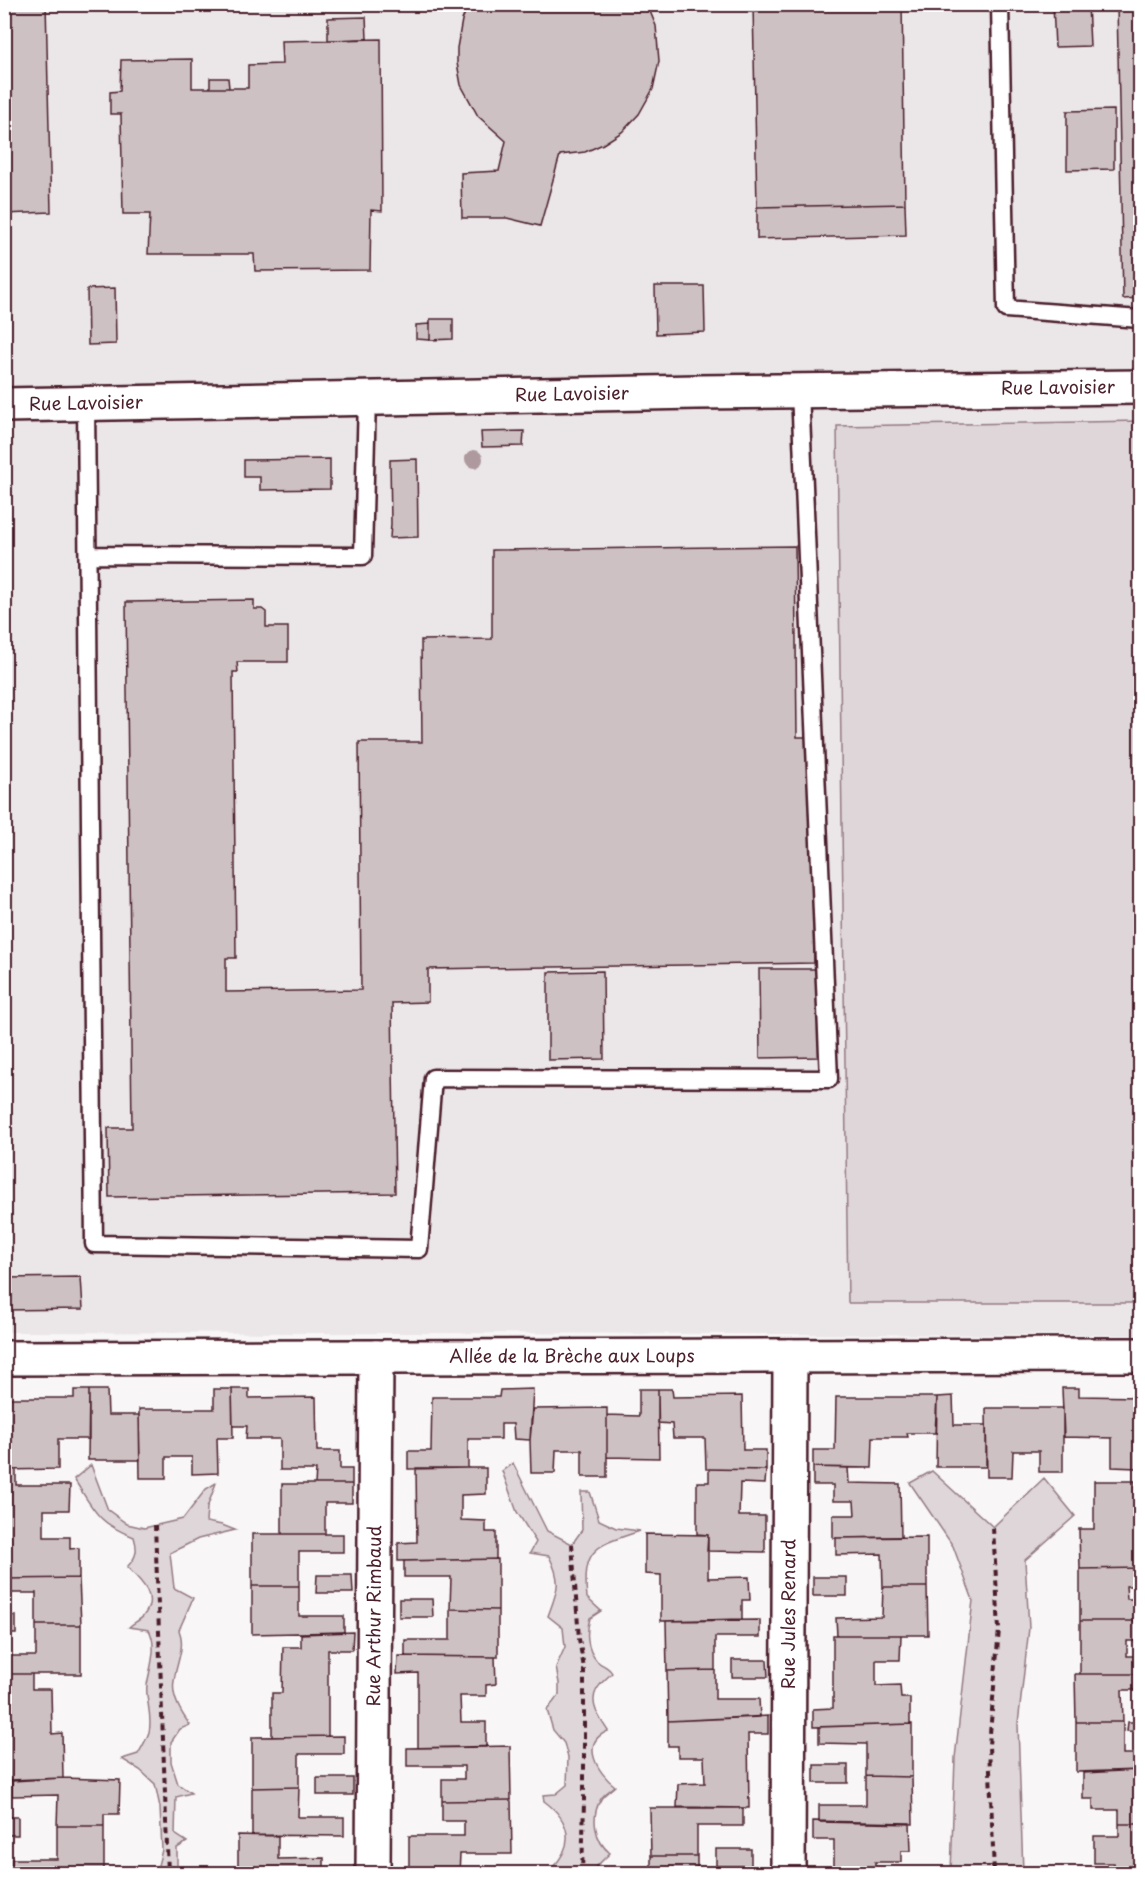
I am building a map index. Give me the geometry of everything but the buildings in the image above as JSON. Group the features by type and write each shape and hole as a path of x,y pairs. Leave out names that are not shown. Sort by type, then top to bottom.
{"street":[{"name":"Rue Lavoisier","path":"4,405 1140,387"},
{"name":"Allée de la Brèche aux Loups","path":"4,1358 1140,1355"},
{"name":"Rue Jules Renard","path":"788,1874 790,1356"},
{"name":"Rue Arthur Rimbaud","path":"374,1874 376,1358"}],"lane":[{"path":"999,4 1006,309 1140,319"},
{"path":"86,404 94,1244 419,1249 433,1078 829,1079 800,391"},
{"path":"88,555 363,556 367,398"}],"path":[{"path":"155,1525 168,1874"},
{"path":"993,1528 999,1629 989,1744 994,1874"},
{"path":"572,1544 579,1639 584,1668 582,1874"}],"shaded area":[{"path":"5,5 1140,5 1140,1335 5,1332"},
{"path":"1140,421 1140,1303 848,1303 837,426"},
{"path":"513,1463 547,1531 572,1544 582,1530 581,1492 590,1492 599,1520 616,1528 640,1531 603,1545 590,1558 587,1568 587,1598 601,1611 590,1618 589,1646 597,1661 612,1673 599,1686 594,1696 597,1712 608,1731 599,1736 594,1743 594,1758 603,1774 615,1786 601,1799 596,1813 598,1835 610,1853 593,1873 554,1873 552,1868 565,1850 567,1833 560,1816 544,1801 543,1795 556,1794 567,1785 568,1757 564,1743 553,1730 547,1710 559,1695 556,1667 565,1647 563,1628 548,1616 557,1586 556,1573 549,1556 530,1553 536,1542 517,1512 502,1471"},
{"path":"91,1465 108,1510 127,1524 144,1528 183,1519 206,1489 216,1483 207,1508 206,1522 235,1530 198,1539 170,1553 174,1588 193,1598 179,1630 181,1649 173,1687 178,1705 190,1725 180,1729 171,1742 171,1762 178,1784 191,1793 176,1797 175,1834 187,1842 177,1848 177,1873 156,1873 162,1850 160,1807 155,1784 140,1770 122,1759 138,1754 149,1732 147,1685 152,1657 152,1637 149,1630 129,1627 143,1617 150,1601 146,1589 127,1567 136,1553 134,1537 104,1521 74,1479"},
{"path":"932,1471 993,1527 1044,1478 1075,1516 1025,1560 1029,1628 1018,1724 1023,1873 951,1873 955,1758 973,1600 953,1546 910,1483"}]}
